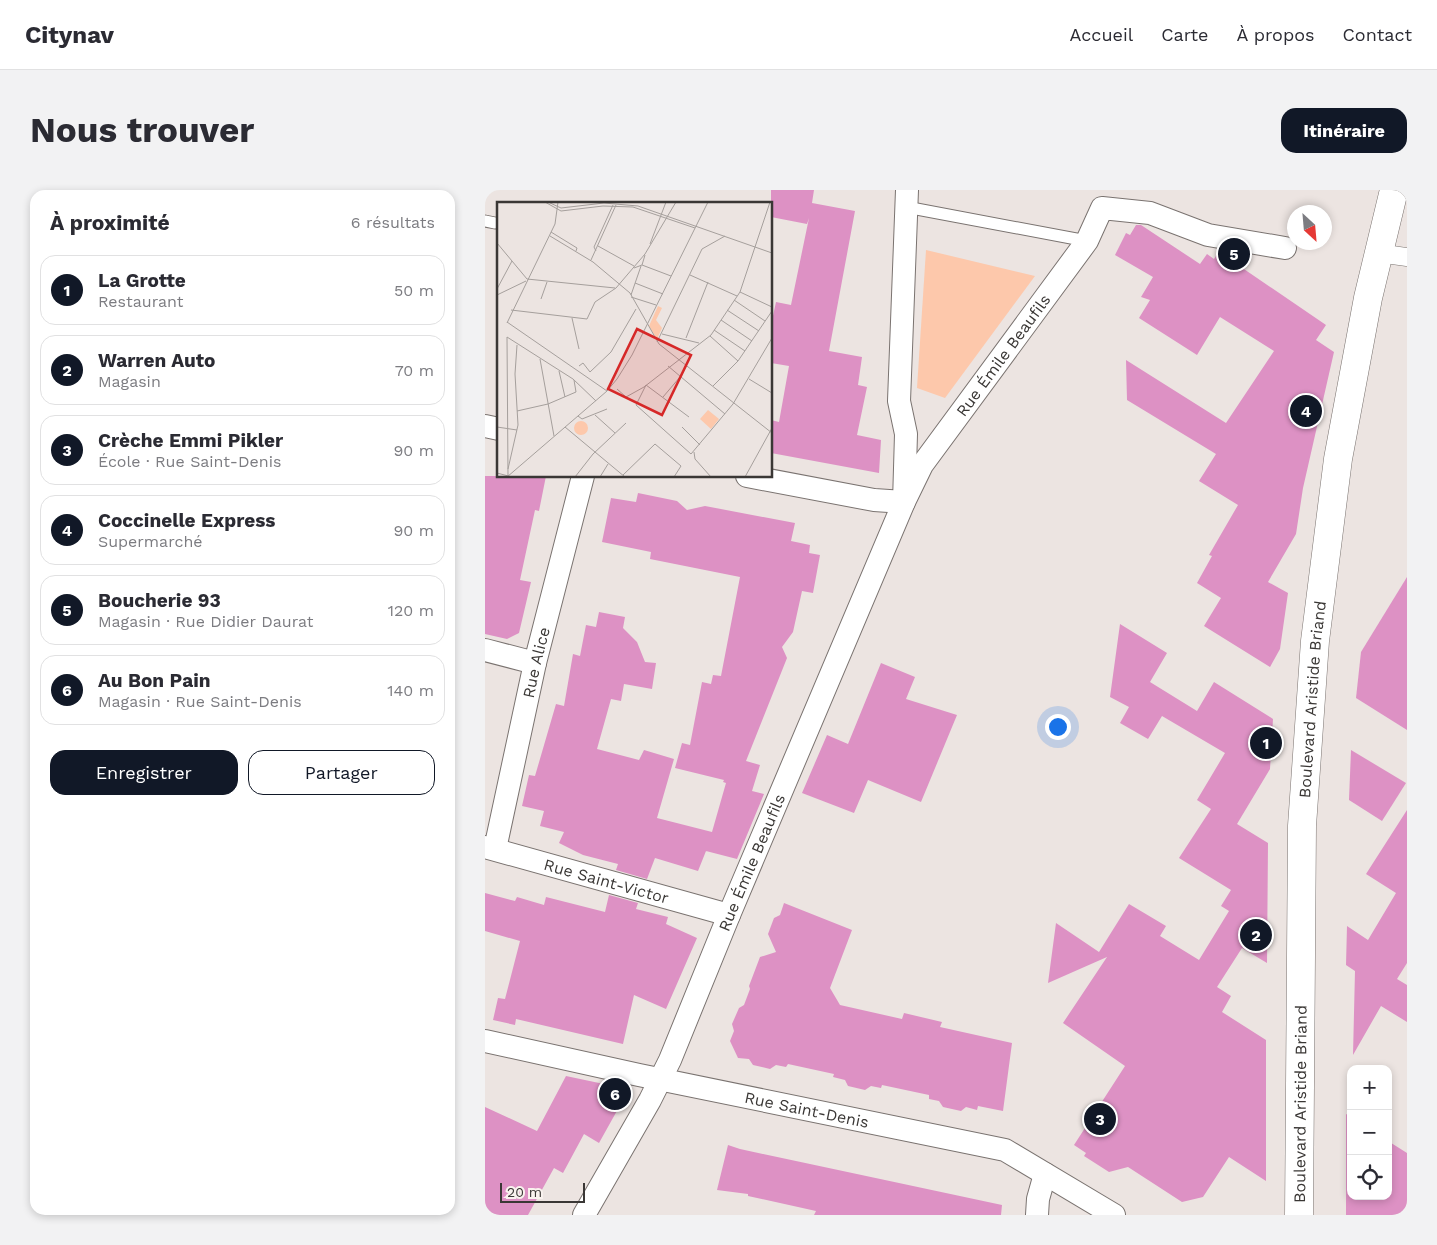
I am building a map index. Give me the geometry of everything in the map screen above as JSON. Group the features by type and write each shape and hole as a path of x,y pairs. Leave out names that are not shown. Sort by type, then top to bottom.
{"main road":[{"name":"Boulevard Aristide Briand","path":"1299,1215 1302,826 1315,641 1338,459 1368,298 1394,190"}],"street":[{"name":"Rue Émile Beaufils","path":"904,502 906,434 899,401 906,198"},
{"name":"Rue Émile Beaufils","path":"584,1215 670,1060 729,915 904,502 922,465 1087,241 1102,208 1150,213 1208,235 1285,248"},
{"path":"1378,253 1407,257"},
{"name":"Rue Alice","path":"490,848 582,478"},
{"path":"758,478 874,500 904,502"},
{"path":"485,650 535,663"},
{"name":"Rue Saint-Victor","path":"490,848 729,915"},
{"name":"Rue Saint-Denis","path":"485,1041 1005,1150 1115,1215"},
{"path":"1037,1215 1038,1198 1045,1174"}],"lane":[{"path":"906,198 1087,241"}],"shaded area":[{"path":"926,250 1035,276 945,398 917,388"}],"building":[{"path":"771,190 814,190 812,203 855,211 829,351 862,357 858,385 867,387 857,435 881,440 879,473 773,453 773,420 779,422 789,366 773,363 773,316 776,302 791,305 809,218 807,224 773,217 773,202 771,202"},
{"path":"1136,225 1141,225 1200,264 1207,254 1214,259 1220,250 1245,255 1238,265 1326,325 1316,340 1334,352 1303,488 1296,534 1268,582 1288,593 1280,649 1270,667 1204,626 1221,598 1197,583 1212,556 1209,555 1238,505 1199,481 1216,454 1127,400 1126,360 1226,423 1274,351 1220,317 1197,355 1139,318 1150,300 1141,297 1153,277 1115,255 1126,233 1130,235"},
{"path":"485,476 497,476 497,478 546,478 539,511 535,510 520,580 531,582 519,633 507,639 485,634"},
{"path":"638,493 677,501 687,510 705,506 795,523 791,541 810,545 809,553 820,555 813,593 802,591 793,632 782,647 787,658 746,761 760,765 752,791 764,794 737,859 706,851 698,871 655,858 647,879 616,870 618,864 583,855 559,843 564,832 540,826 544,811 522,806 529,775 535,776 556,704 564,706 573,654 580,656 586,625 596,627 599,612 625,617 623,628 637,642 645,662 656,663 652,689 624,684 621,701 611,699 597,749 639,760 644,750 674,759 657,818 712,832 726,783 723,782 724,780 675,768 682,743 690,745 702,682 711,684 713,675 721,676 740,577 650,559 651,552 602,542 611,498 636,502"},
{"path":"1407,577 1407,730 1356,698 1361,652"},
{"path":"1120,624 1167,653 1150,682 1197,711 1214,682 1273,719 1270,769 1237,824 1268,843 1267,963 1242,948 1217,987 1231,996 1222,1012 1266,1040 1266,1181 1229,1157 1203,1197 1182,1202 1128,1167 1109,1172 1084,1156 1086,1153 1074,1145 1125,1066 1063,1023 1107,957 1048,983 1056,923 1099,952 1129,904 1166,926 1160,936 1199,960 1229,911 1221,906 1231,890 1179,858 1211,809 1197,800 1225,753 1162,716 1148,739 1120,723 1129,707 1110,697"},
{"path":"881,663 915,677 906,699 957,715 921,802 868,780 854,813 802,793 827,735 848,744"},
{"path":"1351,750 1406,783 1382,821 1349,800"},
{"path":"1407,810 1407,963 1397,979 1407,985 1407,1022 1381,1006 1353,1055 1355,971 1346,965 1347,926 1368,940 1396,893 1366,874"},
{"path":"485,893 515,901 517,897 544,905 546,897 605,912 609,895 638,903 636,909 668,917 666,924 697,938 666,1009 634,995 623,1044 516,1019 515,1025 493,1020 498,998 505,999 520,941 485,931"},
{"path":"784,903 852,930 830,988 840,1005 902,1019 904,1013 942,1022 940,1027 1012,1043 1003,1111 978,1106 977,1110 966,1107 961,1111 943,1107 939,1101 929,1099 929,1095 882,1085 881,1088 871,1086 865,1090 848,1086 845,1080 833,1077 834,1074 788,1064 786,1067 776,1065 770,1069 753,1065 749,1059 738,1058 730,1041 734,1031 732,1024 739,1008 744,1005 760,957 776,952 768,934 774,918 780,915"},
{"path":"566,1076 618,1087 623,1100 599,1143 584,1134 563,1173 554,1168 528,1215 485,1215 485,1107 537,1131"},
{"path":"1346,1114 1347,1200 1392,1200 1392,1144 1407,1153 1407,1215 1346,1215"},
{"path":"728,1145 1002,1205 1001,1215 814,1215 816,1211 748,1196 748,1194 717,1190"}],"place":[{"name":"Boucherie 93","path":"1234,254"},
{"name":"Coccinelle Express","path":"1306,411"},
{"name":"La Grotte","path":"1266,743"},
{"name":"Warren Auto","path":"1256,935"},
{"name":"Au Bon Pain","path":"615,1094"},
{"name":"Crèche Emmi Pikler","path":"1100,1119"}]}
